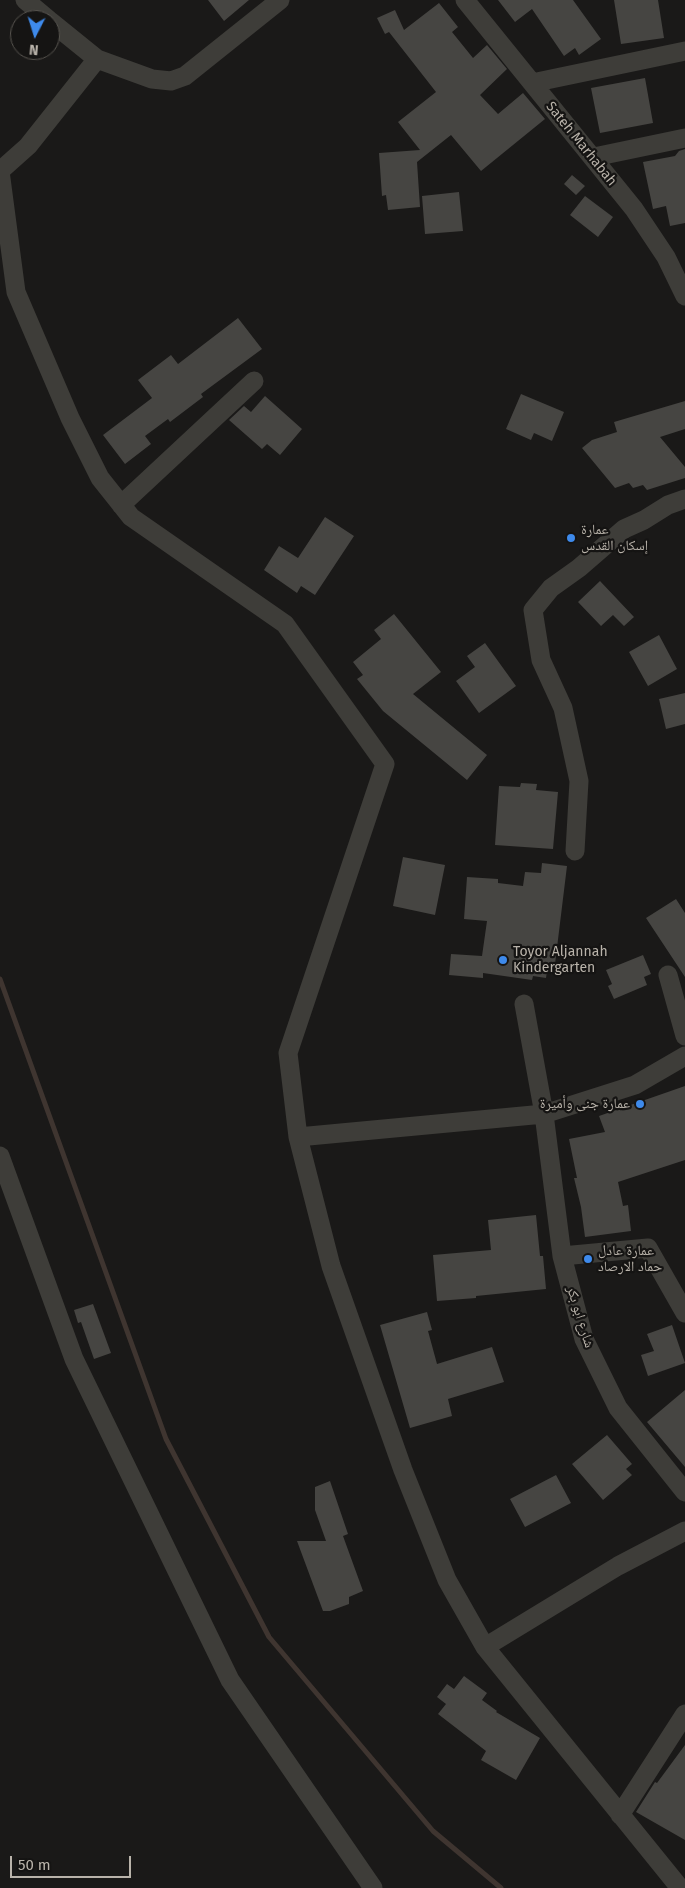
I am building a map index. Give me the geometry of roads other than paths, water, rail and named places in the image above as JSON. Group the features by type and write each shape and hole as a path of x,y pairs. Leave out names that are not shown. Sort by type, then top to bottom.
{"street":[{"path":"25,0 38,10"},
{"path":"60,28 97,59 152,79 171,81 185,76 280,0"},
{"name":"Sateh Marhabah","path":"464,0 640,217 666,257 685,296"},
{"path":"532,84 685,51"},
{"path":"97,59 28,146 0,170 16,292 70,418 100,478 121,505 131,517 285,624 385,764 288,1053 298,1137 331,1266 403,1470 448,1580 485,1647 680,1888"},
{"path":"594,158 685,138"},
{"path":"121,505 254,382"},
{"path":"576,851 579,781 564,708 541,660 533,610 551,588 579,568 624,530 644,520 668,504 685,499"},
{"path":"668,975 685,1036"},
{"name":"شارع ابو بكر","path":"524,1004 544,1114 562,1256 584,1339 618,1408 685,1492"},
{"path":"298,1137 544,1114 635,1085 685,1056"},
{"path":"0,1156 74,1359 230,1680 373,1888"},
{"path":"562,1256 648,1248 685,1313"},
{"path":"485,1647 618,1566 685,1531"},
{"path":"620,1815 685,1714"}],"waterway":[{"path":"0,979 166,1439 269,1637 433,1831 501,1888"}],"place":[{"name":"عمارة إسكان القدس","path":"571,538"},
{"name":"Toyor Aljannah Kindergarten","path":"503,960"},
{"name":"عمارة جنى وأميرة","path":"640,1104"},
{"name":"عمارة عادل حماد الارصاد","path":"588,1259"}]}
